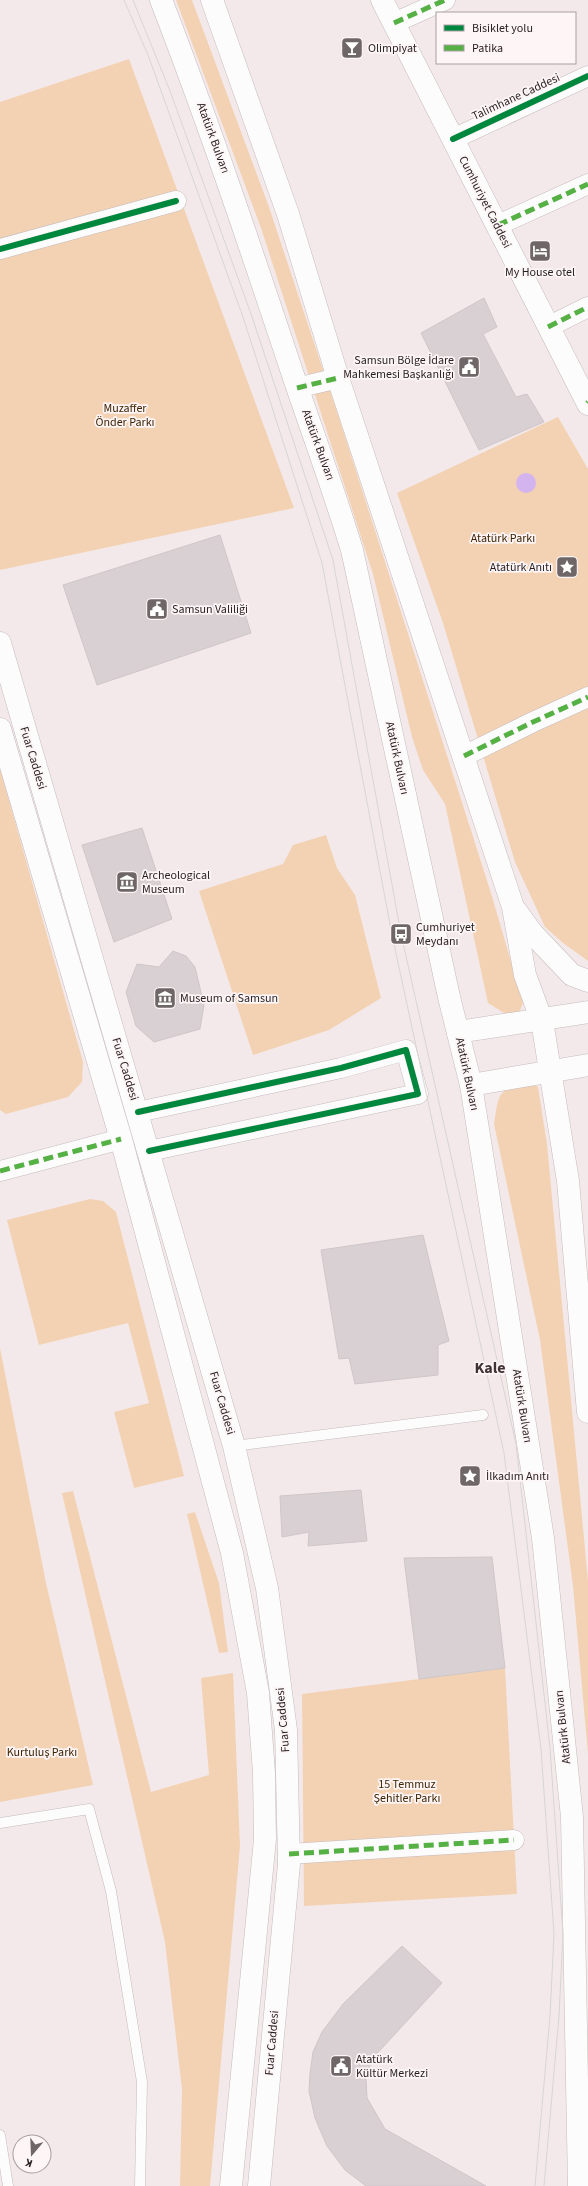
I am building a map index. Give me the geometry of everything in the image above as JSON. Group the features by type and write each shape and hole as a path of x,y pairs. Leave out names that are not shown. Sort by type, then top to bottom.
{"main road":[{"name":"Atatürk Bulvarı","path":"161,0 231,188 297,388 336,497 352,550 458,1032 472,1085 543,1538 572,1817 580,2186"},
{"path":"212,0 288,214 338,378 513,907 525,975 542,1021 568,1181 588,1412"},
{"name":"Cumhuriyet Caddesi","path":"382,0 452,139 498,224 548,327 588,403"},
{"name":"Fuar Caddesi","path":"0,643 138,1112 234,1446 267,1588 286,1730 289,1854 259,2186"},
{"name":"Fuar Caddesi","path":"0,729 121,1139 232,1553 258,1693 264,1773 265,1840 232,2186"},
{"path":"513,907 532,933 572,975 588,981"},
{"path":"458,1032 542,1021 588,1012"},
{"path":"472,1085 551,1070 588,1065"}],"street":[{"path":"394,23 445,0"},
{"name":"Talimhane Caddesi","path":"452,139 588,76"},
{"path":"498,224 588,184"},
{"path":"0,249 176,201"},
{"path":"548,327 588,307"},
{"path":"297,388 338,378"},
{"path":"464,756 588,697"},
{"path":"138,1112 341,1068 406,1050 418,1094 148,1151"},
{"path":"0,1171 121,1139"},
{"path":"289,1854 514,1840"}],"lane":[{"path":"234,1446 483,1415"},
{"path":"0,1823 89,1809 111,1891 142,2082 140,2186"},
{"path":"0,2135 8,2186"}],"green space":[{"path":"176,0 192,0 269,207 339,418 491,893 523,1003 518,1015 509,1016 488,1003 445,804 423,770 412,737 373,574 261,228"},
{"name":"Muzaffer Önder Parkı","path":"129,59 294,508 0,570 0,102"},
{"name":"Atatürk Parkı","path":"558,417 588,469 588,961 563,943 545,927 515,862 443,623 397,493"},
{"path":"0,769 83,1062 82,1082 68,1097 6,1114 0,1110"},
{"path":"326,835 337,868 355,895 381,998 329,1030 253,1055 199,891 283,864 293,845"},
{"path":"527,1082 538,1087 547,1144 588,1581 588,1754 573,1586 540,1340 494,1124 498,1100 504,1091"},
{"path":"90,1199 103,1201 116,1212 184,1476 134,1488 114,1412 149,1403 128,1323 39,1345 7,1220"},
{"name":"Kurtuluş Parkı","path":"0,1348 46,1583 93,1785 0,1802"},
{"path":"73,1491 151,1792 209,1775 201,1678 233,1673 240,1846 210,2186 180,2186 182,2089 165,1942 62,1493"},
{"path":"195,1512 219,1583 228,1652 219,1653 187,1514"},
{"name":"15 Temmuz Şehitler Parkı","path":"505,1668 517,1894 304,1906 302,1694"}],"shaded area":[{"path":"526,473 533,476 536,483 533,490 526,493 519,490 516,483 519,476"}],"building":[{"name":"Samsun Bölge İdare Mahkemesi Başkanlığı","path":"484,298 497,327 483,334 516,397 527,394 544,422 479,450 421,333"},
{"name":"Samsun Valiliği","path":"220,535 251,633 97,685 63,585"},
{"name":"Archeological Museum","path":"142,828 172,919 114,942 82,845"},
{"name":"Museum of Samsun","path":"173,951 186,956 195,967 204,1005 200,1029 154,1042 136,1026 126,992 137,964 159,967"},
{"path":"423,1235 449,1341 438,1345 438,1375 355,1384 349,1358 339,1359 321,1250"},
{"path":"361,1490 367,1541 308,1546 309,1532 282,1537 280,1496"},
{"path":"492,1557 505,1668 419,1679 404,1558"},
{"name":"Atatürk Kültür Merkezi","path":"402,1946 442,1983 372,2059 366,2078 367,2098 385,2129 486,2186 366,2186 345,2170 327,2146 315,2118 309,2091 310,2073 313,2052 322,2032 343,2004"}],"tram line":[{"path":"124,0 148,55 243,317 322,563 392,935 504,1453 541,1749 554,1934 550,2016 535,2186"},
{"path":"133,0 170,91 251,314 333,560 401,934 516,1444 550,1748 563,1934 559,2016 544,2186"}],"marked path":[{"path":"394,23 445,0"},
{"path":"498,225 588,184"},
{"path":"548,327 588,307"},
{"path":"297,388 338,378"},
{"path":"464,756 588,697"},
{"path":"0,1171 121,1139"},
{"path":"289,1854 514,1840"}],"cycle path":[{"path":"453,139 588,76"},
{"path":"0,249 176,201"},
{"path":"138,1112 341,1068 406,1050 418,1094 149,1151"}],"place":[{"name":"Olimpiyat","path":"352,48"},
{"name":"My House otel","path":"540,251"},
{"name":"Samsun Bölge İdare Mahkemesi Başkanlığı","path":"469,367"},
{"name":"Atatürk Anıtı","path":"567,567"},
{"name":"Samsun Valiliği","path":"157,609"},
{"name":"Archeological Museum","path":"127,882"},
{"name":"Cumhuriyet Meydanı","path":"401,934"},
{"name":"Museum of Samsun","path":"165,998"},
{"name":"İlkadım Anıtı","path":"470,1476"},
{"name":"Atatürk Kültür Merkezi","path":"341,2066"}],"district":[{"name":"Kale","path":"490,1368"}]}
